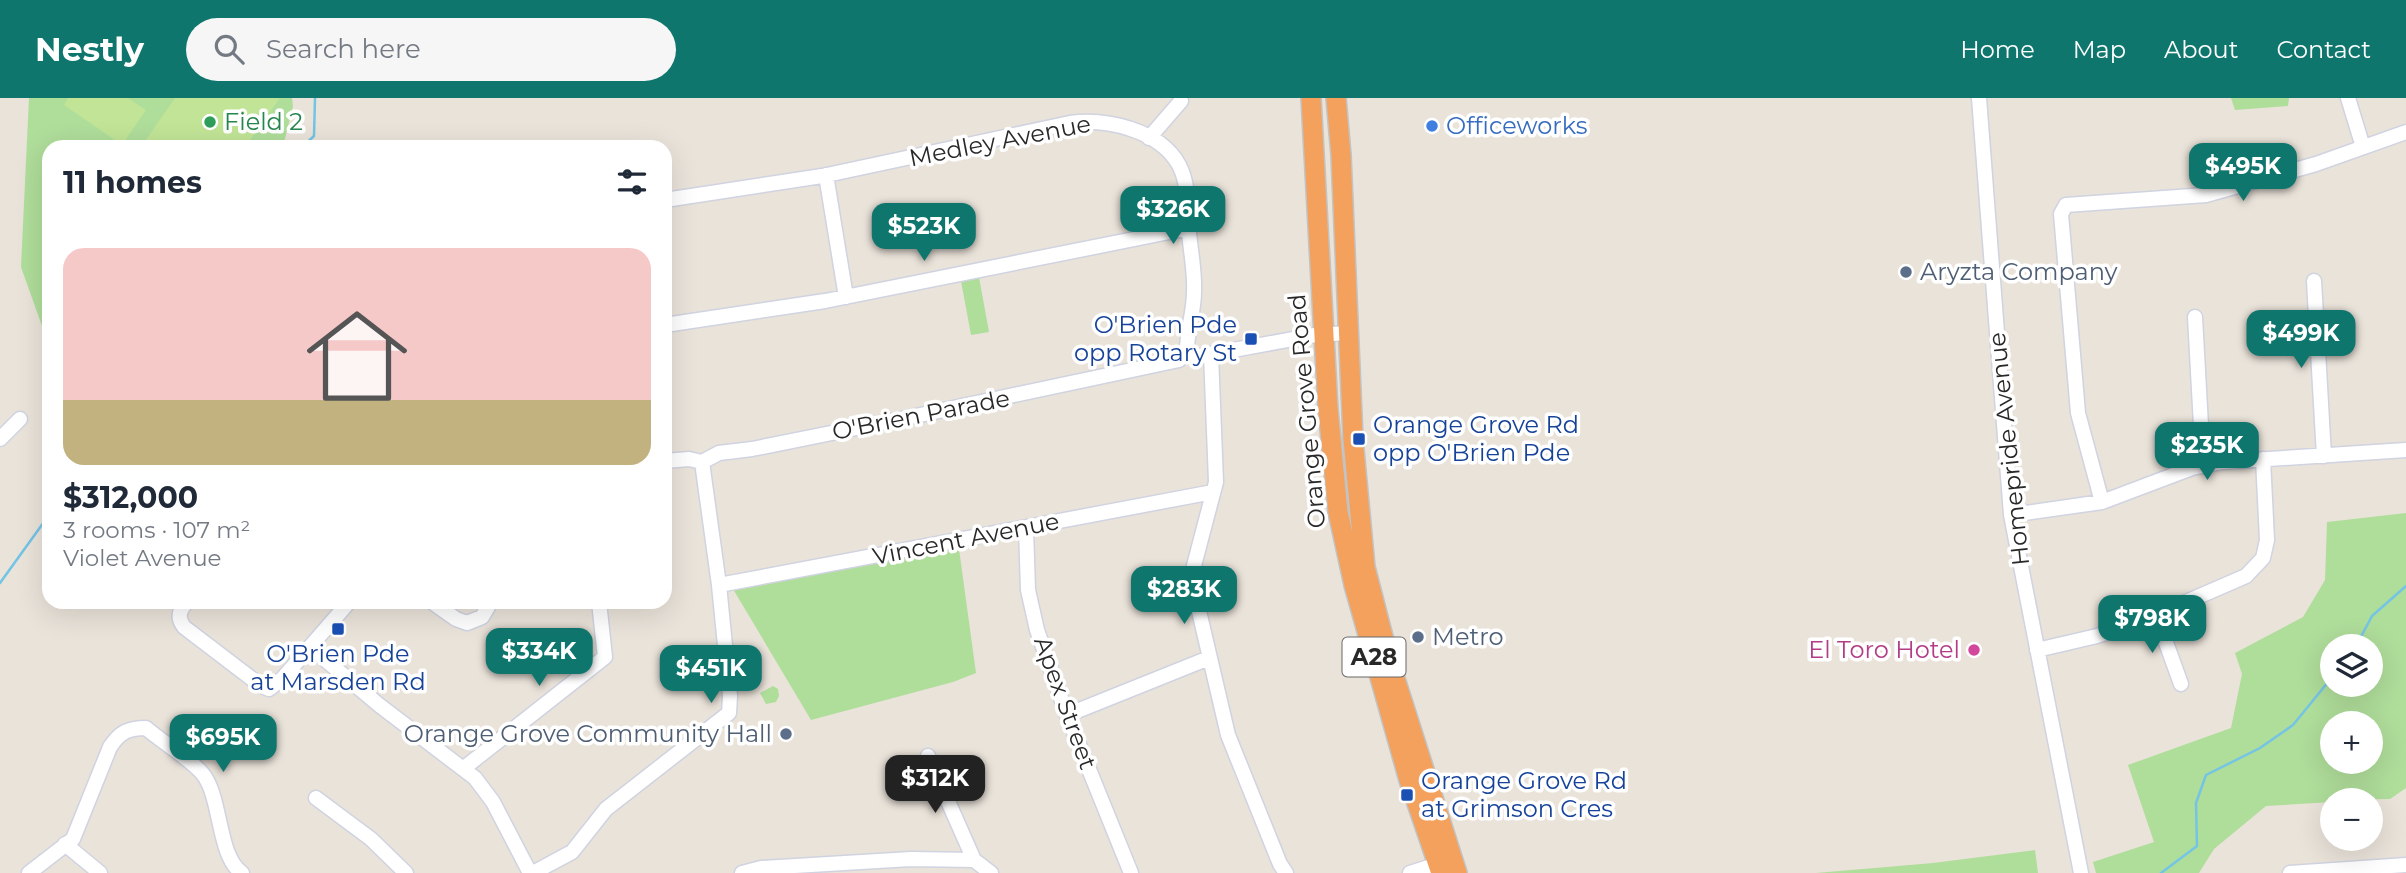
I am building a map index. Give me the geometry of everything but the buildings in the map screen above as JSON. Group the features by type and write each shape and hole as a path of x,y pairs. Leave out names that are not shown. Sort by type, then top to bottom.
{"highway":[{"name":"Orange Grove Road","path":"1311,98 1333,478 1343,540 1409,780 1439,868"},
{"name":"Orange Grove Road","path":"1336,98 1341,155 1354,461 1365,568 1389,660 1457,873"}],"street":[{"path":"2348,98 2363,147"},
{"path":"1149,138 1181,101"},
{"name":"Homepride Avenue","path":"1979,101 2011,515 2081,873"},
{"name":"Medley Avenue","path":"672,199 826,175 1088,120 1120,125 1166,149 1179,165 1186,187 1195,291 1187,356"},
{"path":"2102,502 2078,413 2061,214 2066,205 2206,195 2316,164 2406,132"},
{"path":"826,175 846,297"},
{"path":"672,324 846,297 1189,228"},
{"path":"2314,281 2324,456"},
{"path":"2195,317 2205,465"},
{"name":"O'Brien Parade","path":"672,460 689,459 702,462 719,453 906,418 1187,356 1349,332"},
{"path":"1211,354 1216,482 1191,577 1228,735 1286,873"},
{"path":"0,439 20,419"},
{"path":"2011,515 2102,502 2205,465 2406,450"},
{"path":"2037,650 2097,636 2156,615 2246,576 2263,558 2267,540 2263,459"},
{"path":"310,647 379,705 464,768 486,791 531,873 572,852 606,809 729,713 730,696 719,585 702,462"},
{"name":"Vincent Avenue","path":"719,585 1213,492"},
{"name":"Apex Street","path":"1026,527 1028,590 1037,630 1067,715 1131,873"},
{"path":"181,609 179,617 184,627 265,688 275,686 343,609"},
{"path":"441,609 456,620 467,623 482,617 487,609"},
{"path":"464,768 605,657 600,609"},
{"path":"2156,615 2181,684"},
{"path":"1067,715 1209,658"},
{"path":"29,873 73,839 103,762 117,736 134,728 146,728 202,773 215,796 216,814 225,843 237,870 242,873"},
{"path":"928,756 974,860 991,873"},
{"path":"316,798 371,839 406,873"},
{"path":"65,845 100,873"},
{"path":"742,873 761,868 829,863 911,859 974,860"},
{"path":"2290,873 2406,865"},
{"path":"1410,873 1439,868"}],"green space":[{"path":"29,98 292,98 293,106 285,140 42,140 42,326 21,267"},
{"path":"68,98 128,98 146,110 125,140 115,140 64,105"},
{"name":"Field 2","path":"175,98 280,98 250,140 146,140"},
{"path":"2231,98 2289,98 2288,106 2235,110"},
{"path":"979,277 989,332 971,335 961,281"},
{"path":"2406,513 2406,788 2390,799 2383,799 2383,788 2320,788 2320,803 2266,806 2214,849 2199,873 2096,873 2093,862 2154,842 2128,765 2231,728 2242,674 2235,653 2303,617 2325,580 2327,522"},
{"path":"959,549 976,673 953,682 811,720 733,589"},
{"path":"773,686 778,689 779,696 776,702 766,704 760,693"},
{"path":"2035,850 2038,873 1816,873 1933,863"}],"waterway":[{"path":"310,140 314,136 315,98"},
{"path":"0,583 42,525"},
{"path":"2362,634 2372,616 2406,586"},
{"path":"2161,873 2197,846 2196,803 2206,775 2260,748 2293,725 2320,692"}],"place":[{"name":"Field 2","path":"210,122"},
{"name":"Officeworks","path":"1432,126"},
{"name":"Aryzta Company","path":"1906,272"},
{"name":"O'Brien Pde opp Rotary St","path":"1251,339"},
{"name":"Orange Grove Rd opp O'Brien Pde","path":"1359,439"},
{"name":"O'Brien Pde at Marsden Rd","path":"338,629"},
{"name":"Metro","path":"1418,637"},
{"name":"El Toro Hotel","path":"1974,650"},
{"name":"Orange Grove Community Hall","path":"786,734"},
{"name":"Orange Grove Rd at Grimson Cres","path":"1407,795"}]}
